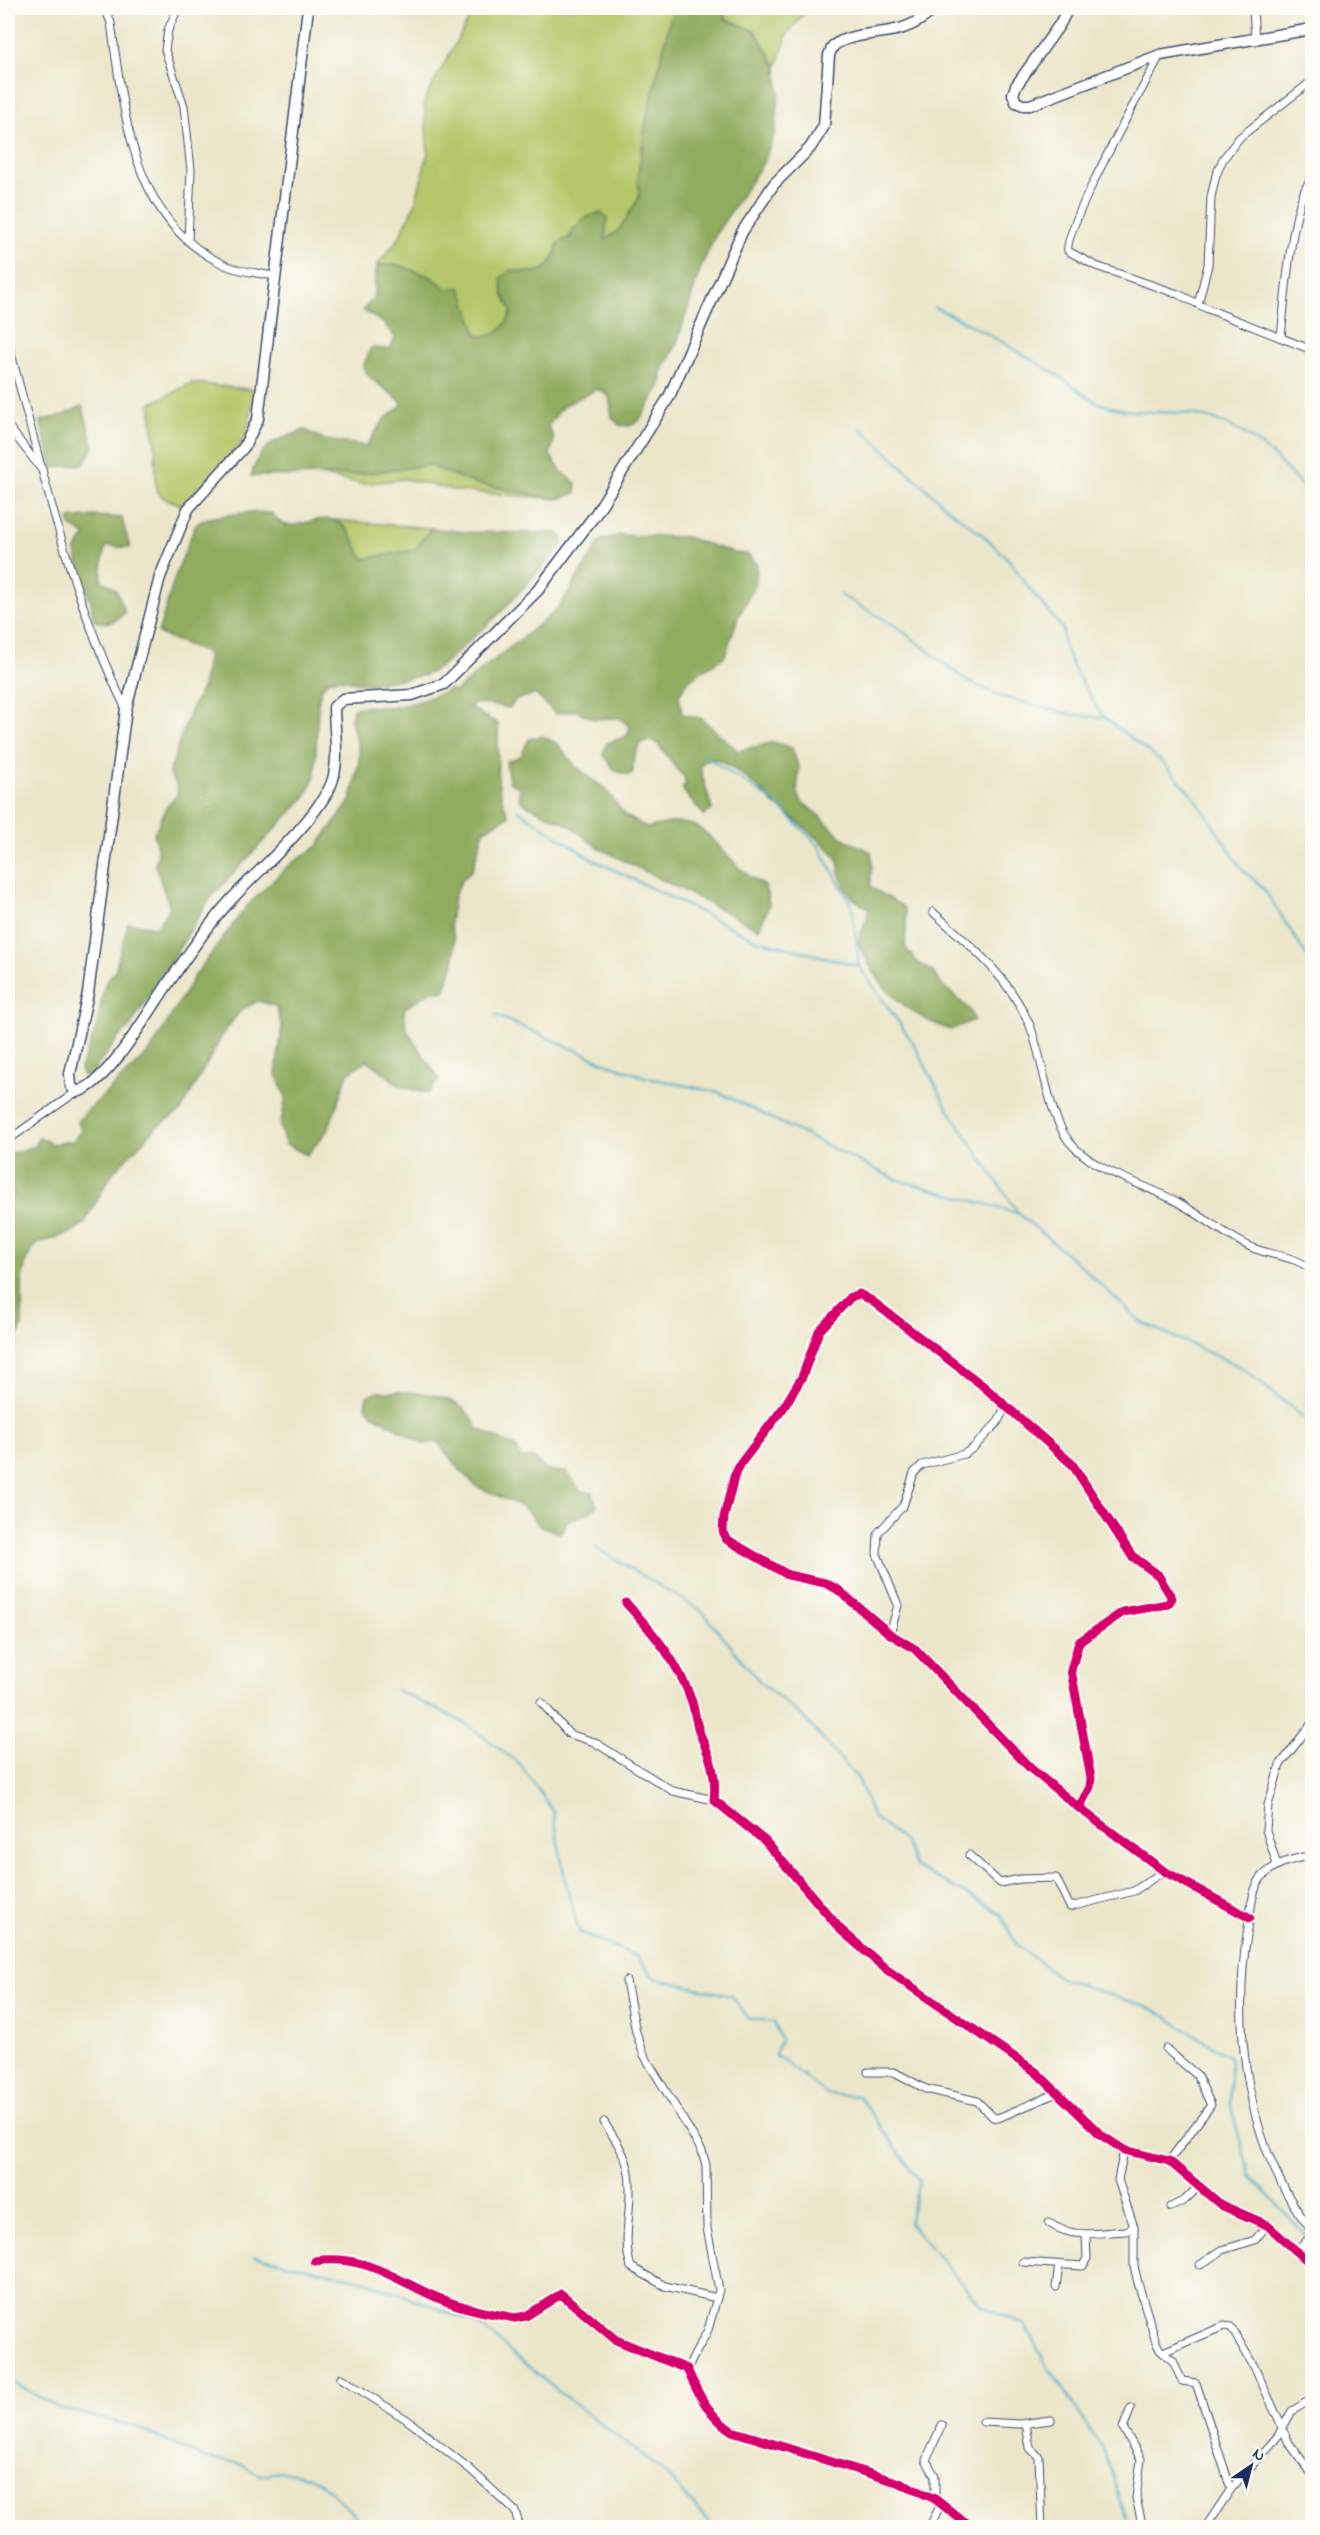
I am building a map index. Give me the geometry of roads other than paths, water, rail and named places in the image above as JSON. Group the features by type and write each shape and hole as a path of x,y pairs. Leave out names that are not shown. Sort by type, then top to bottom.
{"main road":[{"path":"308,8 258,419 244,447 188,509 179,526 160,577 126,709 88,993 69,1074 71,1086 76,1092 85,1090 95,1083 139,1029 173,975 227,904 323,799 334,771 334,707 338,702 349,698 412,695 444,684 538,590 576,543 669,397 742,232 756,207 821,132 826,119 830,55 833,46 847,39 901,29 923,18 936,8"},
{"path":"1068,8 1060,24 1016,86 1013,94 1016,102 1030,105 1160,55 1255,41 1312,29"}],"street":[{"path":"105,8 111,23 126,122 136,161 166,218 188,241 228,266 275,276"},
{"path":"178,8 168,30 165,50 184,106 191,170 188,241"},
{"path":"1253,8 1255,41"},
{"path":"1160,55 1088,193 1067,247 1071,254 1096,266 1178,294 1312,350"},
{"path":"1198,304 1208,265 1211,197 1216,175 1223,159 1240,137 1312,81"},
{"path":"1281,337 1295,223 1301,197 1312,179"},
{"path":"8,343 73,579 109,674 126,709"},
{"path":"8,426 43,472"},
{"path":"933,912 997,970 1014,994 1036,1041 1048,1092 1063,1133 1075,1149 1107,1172 1153,1189 1252,1247 1296,1260 1312,1270"},
{"path":"8,1140 76,1092"},
{"path":"1079,1808 1090,1787 1091,1778 1071,1670 1079,1642 1123,1612 1168,1604 1172,1598 1158,1575 1132,1556 1072,1464 1006,1406 872,1300 859,1294 844,1303 819,1331 802,1377 784,1407 741,1463 724,1517 723,1531 726,1539 788,1575 825,1583 837,1589 890,1634 915,1649 1030,1768 1079,1808 1164,1871 1250,1918"},
{"path":"890,1634 898,1605 897,1596 877,1554 878,1533 903,1506 914,1473 922,1465 964,1454 973,1448 997,1424 1006,1406"},
{"path":"626,1603 667,1652 681,1677 715,1773 714,1800"},
{"path":"541,1702 569,1734 594,1742 673,1791 714,1800 765,1841 841,1930 862,1950 929,2001 1016,2057 1059,2092 1101,2135 1124,2150 1169,2161 1227,2209 1267,2225 1312,2265"},
{"path":"1277,1865 1266,1830 1268,1805 1280,1765 1312,1723"},
{"path":"969,1855 1000,1883 1020,1879 1056,1878 1070,1907 1134,1891 1164,1871"},
{"path":"1297,2251 1312,2233 1277,2179 1256,2115 1240,2013 1241,1972 1257,1884 1277,1865 1312,1855"},
{"path":"626,1981 644,2055 705,2157 708,2195 707,2228 719,2280 717,2298 708,2330 687,2369"},
{"path":"1166,2049 1197,2075 1211,2105 1169,2161"},
{"path":"868,2072 894,2072 926,2089 977,2101 993,2117 998,2118 1059,2092"},
{"path":"604,2122 619,2146 629,2174 629,2261 632,2267 665,2286 717,2298"},
{"path":"1124,2150 1118,2180 1134,2227 1133,2255 1138,2283 1153,2334 1163,2352 1173,2361 1183,2382 1196,2383 1231,2489"},
{"path":"1171,2207 1185,2200 1200,2185"},
{"path":"1049,2223 1060,2231 1086,2235 1126,2231 1134,2227"},
{"path":"1200,2265 1222,2250 1255,2240 1267,2225"},
{"path":"1023,2262 1078,2267 1085,2264 1086,2235"},
{"path":"315,2261 354,2262 376,2268 437,2298 515,2318 526,2316 561,2294 616,2340 687,2369 705,2405 721,2424 732,2431 900,2482 938,2501 974,2527 1024,2528"},
{"path":"1056,2287 1059,2265"},
{"path":"1163,2352 1224,2326 1231,2327 1256,2370 1289,2443 1312,2474"},
{"path":"341,2378 413,2424 471,2470 515,2511 520,2528"},
{"path":"1205,2528 1231,2489 1270,2447 1292,2411 1312,2399"},
{"path":"1131,2408 1124,2428 1141,2459 1136,2498 1143,2528"},
{"path":"983,2422 1026,2424 1051,2421"},
{"path":"1026,2424 1030,2448 1039,2457 1042,2528"},
{"path":"929,2528 938,2501 935,2476 926,2460 942,2426"}],"waterway":[{"path":"934,307 1013,348 1101,404 1131,411 1182,413 1203,417 1240,431 1270,453 1312,498"},
{"path":"861,428 947,508 984,536 1011,562 1028,587 1063,629 1063,642 1073,667 1097,708 1105,718 1162,762 1193,795 1242,869 1264,889 1312,964"},
{"path":"840,595 896,626 967,681 1003,697 1074,715 1104,718"},
{"path":"702,754 776,803 818,845 852,905 859,966"},
{"path":"518,810 590,858 757,940 859,966 914,1044 948,1109 1019,1214 1080,1265 1141,1322 1241,1367 1312,1424"},
{"path":"495,1015 608,1064 648,1078 718,1092 895,1179 1017,1213"},
{"path":"596,1548 702,1611 760,1682 804,1718 859,1780 872,1816 905,1842 915,1866 1000,1913 1016,1944 1060,1978 1155,2010 1230,2057 1230,2104 1250,2175 1312,2242"},
{"path":"396,1690 465,1723 520,1764 553,1811 565,1880 579,1932 636,1956 654,1978 732,1996 748,2018 774,2022 781,2040 775,2054 827,2094 859,2096 919,2181 909,2223 982,2306 1025,2325 1045,2362 1104,2451 1130,2528"},
{"path":"254,2256 366,2281 478,2324 560,2393 662,2470 714,2528"},
{"path":"8,2380 59,2408 133,2426 206,2459 237,2463 260,2475 279,2472 309,2477 331,2492 366,2528"}]}
